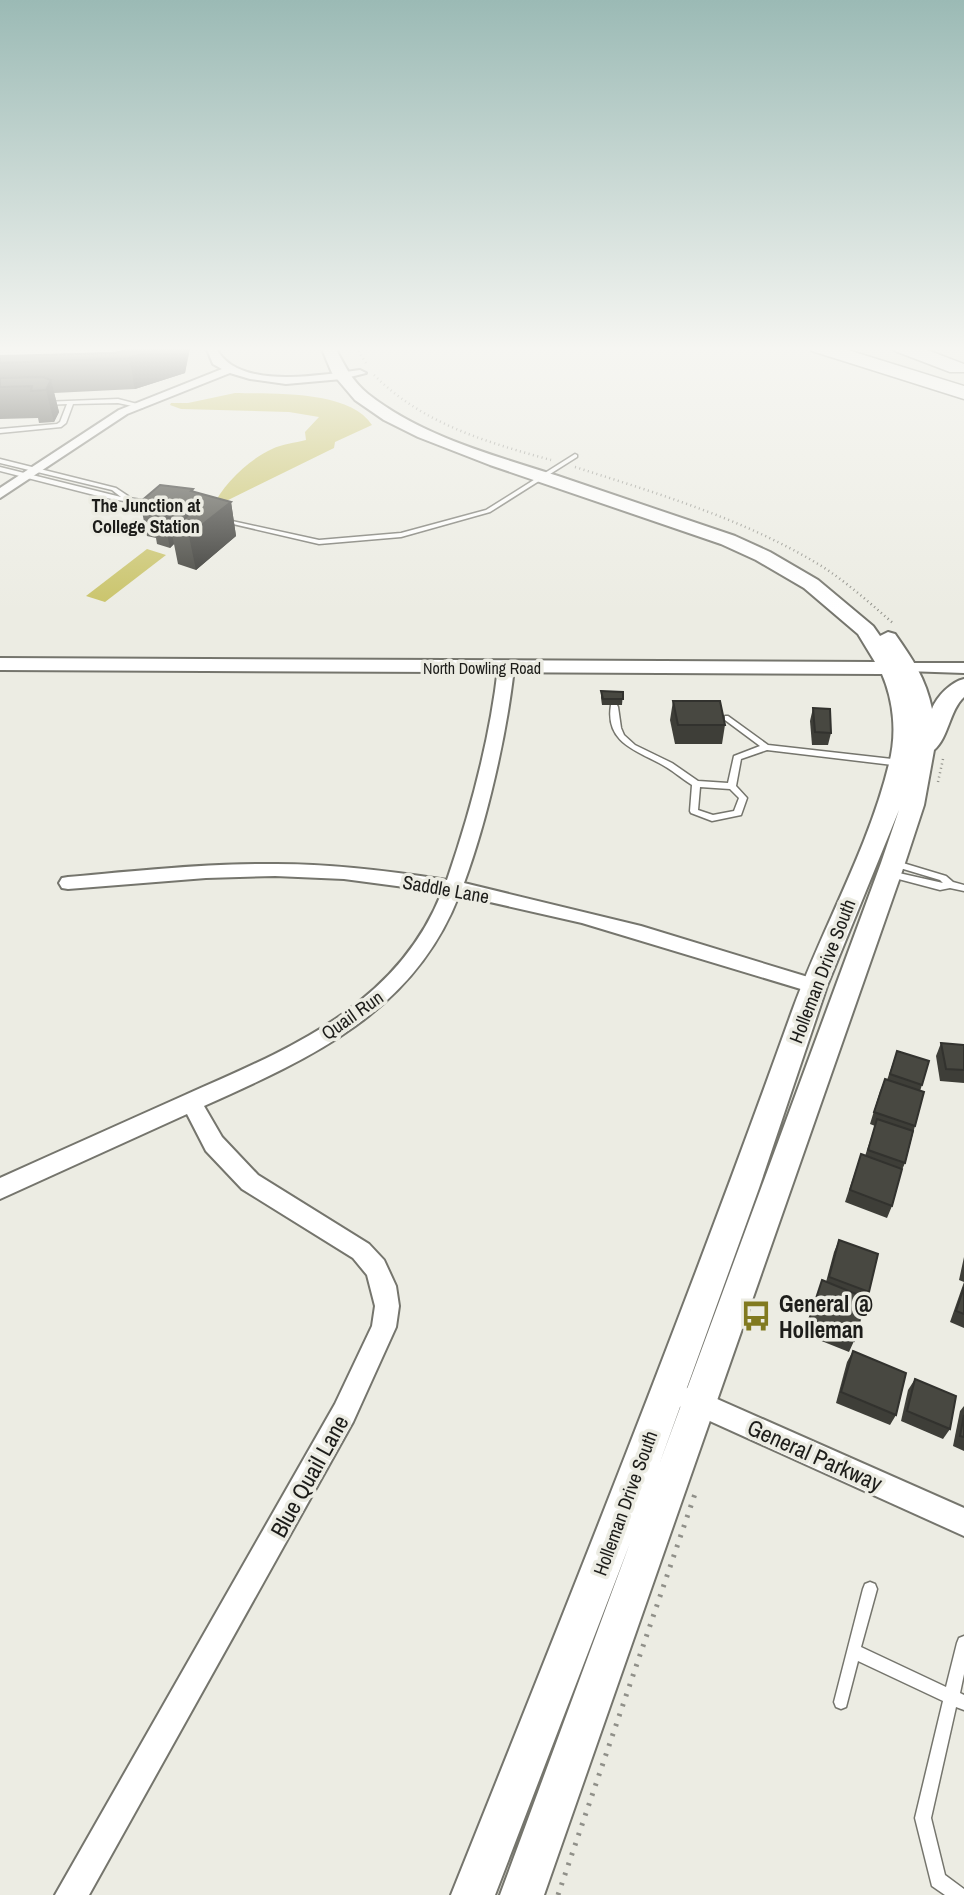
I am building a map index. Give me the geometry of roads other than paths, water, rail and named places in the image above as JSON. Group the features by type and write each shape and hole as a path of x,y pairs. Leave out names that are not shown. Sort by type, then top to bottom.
{"street":[{"path":"0,494 105,435"},
{"name":"Holleman Drive South","path":"431,435 476,455 554,470 728,540 781,565 847,612 900,668 906,736 923,758 920,776 891,868 829,991"},
{"path":"0,506 39,474"},
{"name":"North Dowling Road","path":"0,664 964,668"},
{"name":"Quail Run","path":"0,1189 306,1047 373,1002 412,965 437,925 453,888 503,695 506,668"},
{"path":"923,758 945,703 964,685"},
{"name":"Holleman Drive South","path":"829,991 888,805 923,758"},
{"name":"Saddle Lane","path":"68,883 280,869 345,873 453,888 595,920 829,991"},
{"path":"522,1895 683,1396 829,991"},
{"name":"Blue Quail Lane","path":"71,1895 344,1413 384,1327 387,1306 380,1277 361,1251 250,1182 214,1144 191,1102"},
{"name":"Holleman Drive South","path":"473,1895 632,1489 683,1396"},
{"name":"General Parkway","path":"683,1396 964,1522"}],"lane":[{"path":"220,520 319,541 401,535 488,511 575,456"},
{"path":"0,461 82,490 166,507"},
{"path":"0,469 91,483 114,489 126,498"},
{"path":"82,490 91,483"},
{"path":"614,707 614,722 618,735 632,748 662,761 696,784 732,786 743,798 738,813 712,818 694,811 696,784"},
{"path":"728,718 766,747"},
{"path":"732,786 737,758 766,747 923,758"},
{"path":"891,868 940,887 950,885 964,888"},
{"path":"841,1702 870,1589"},
{"path":"958,1895 938,1880 923,1818 958,1699 964,1643"},
{"path":"853,1651 958,1699"}],"place":[{"name":"General @ Holleman","path":"756,1316"}],"district":[{"name":"The Junction at College Station","path":"146,515"}]}
